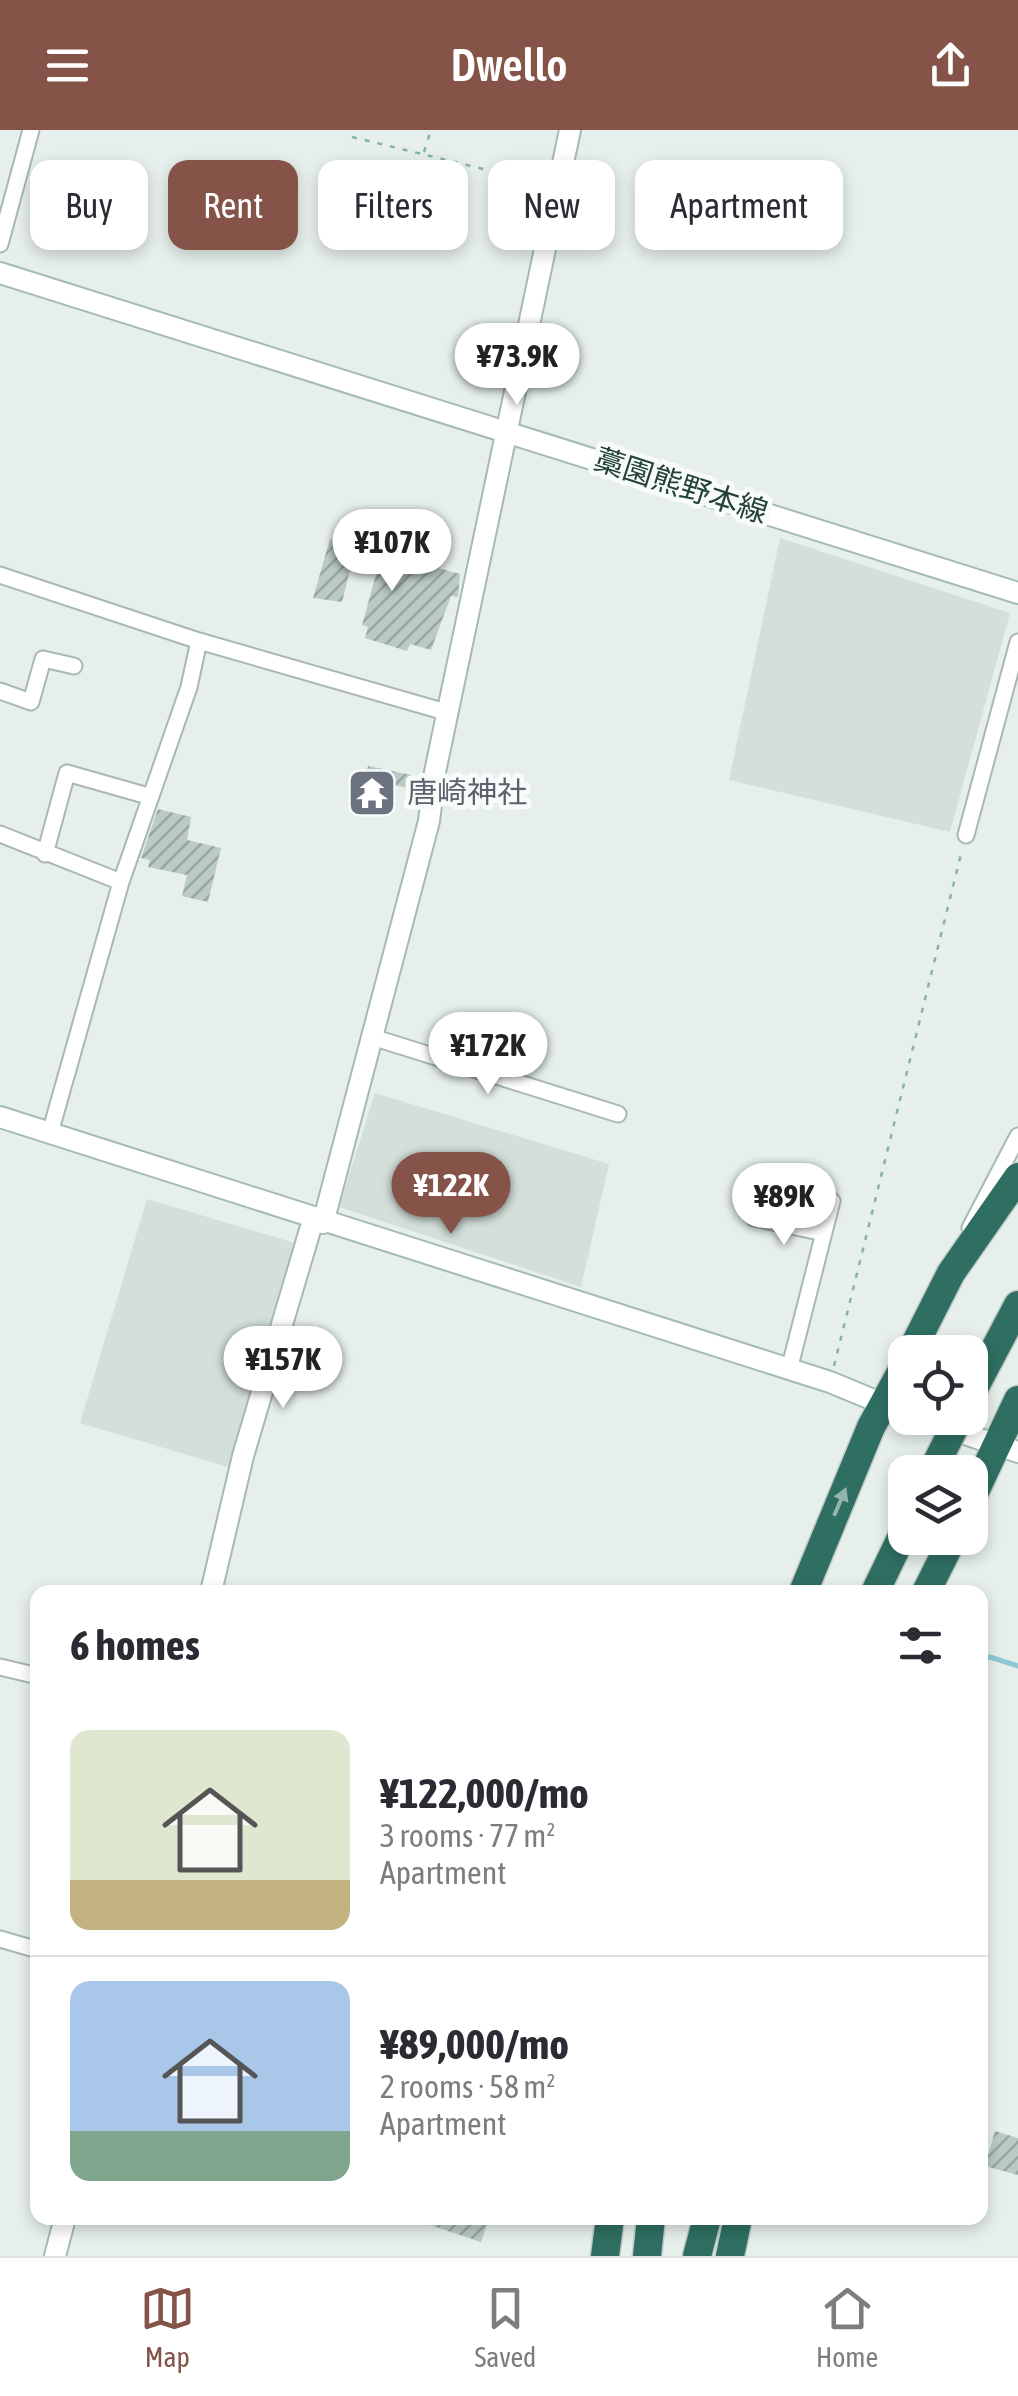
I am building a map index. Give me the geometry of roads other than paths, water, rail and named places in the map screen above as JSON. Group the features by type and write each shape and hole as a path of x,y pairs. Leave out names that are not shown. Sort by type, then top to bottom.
{"highway":[{"path":"920,1335 951,1273 1018,1177"},
{"path":"988,1362 1018,1305"},
{"path":"988,1476 1007,1449 1018,1400"},
{"path":"806,1585 819,1551 888,1422"},
{"path":"789,1585 799,1559 819,1551"},
{"path":"878,1585 893,1555"},
{"path":"930,1585 944,1555"},
{"path":"936,1585 946,1555"},
{"path":"605,2256 609,2225"},
{"path":"647,2256 650,2225"},
{"path":"694,2256 695,2225"},
{"path":"694,2256 705,2225"},
{"path":"730,2256 737,2225"}],"street":[{"path":"0,244 31,130"},
{"path":"214,1585 244,1456 372,1037 429,821 570,130"},
{"name":"藁園熊野本線","path":"0,272 1018,593"},
{"path":"0,575 199,641 448,713"},
{"path":"50,1133 148,796 189,687 199,641"},
{"path":"966,835 1018,642"},
{"path":"0,692 31,702 43,659 74,666"},
{"path":"44,854 68,773 148,796"},
{"path":"0,834 122,882"},
{"path":"372,1037 618,1114"},
{"path":"0,1118 830,1382 888,1406"},
{"path":"951,1273 974,1217 1018,1136"},
{"path":"788,1370 832,1200"},
{"path":"754,1218 824,1233"},
{"path":"967,1435 1007,1449"},
{"path":"0,1667 30,1674"},
{"path":"0,1940 30,1948"},
{"path":"55,2256 62,2225"}],"waterway":[{"path":"988,1658 1018,1666"}],"place":[{"name":"唐崎神社","path":"372,793"}]}
